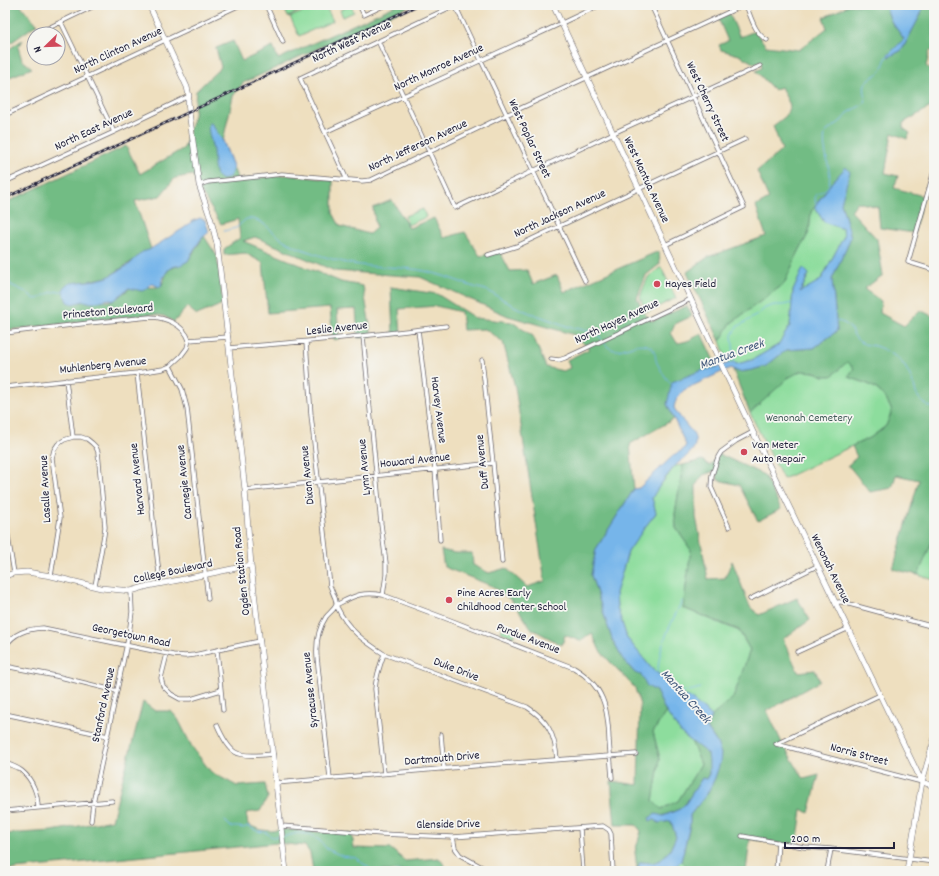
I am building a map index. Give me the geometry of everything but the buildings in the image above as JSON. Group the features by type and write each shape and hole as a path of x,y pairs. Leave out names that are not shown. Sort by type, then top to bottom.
{"street":[{"path":"53,26 96,5"},
{"name":"Ogden Station Road","path":"149,5 187,87 199,185 215,232 228,337 251,565 286,871"},
{"name":"North Clinton Avenue","path":"5,115 240,5"},
{"path":"266,5 283,42"},
{"path":"360,5 364,15 385,5"},
{"name":"North West Avenue","path":"325,132 300,78 455,5"},
{"name":"West Poplar Street","path":"455,5 585,281"},
{"name":"West Mantua Avenue","path":"553,5 721,364"},
{"name":"North Monroe Avenue","path":"325,132 600,5"},
{"name":"West Cherry Street","path":"651,5 744,207 665,244"},
{"path":"745,5 760,35 767,40"},
{"name":"North Jefferson Avenue","path":"199,185 208,182 282,174 347,180 371,180 506,115 745,5"},
{"path":"61,22 114,132"},
{"path":"378,41 455,208 760,66"},
{"name":"North East Avenue","path":"6,180 114,132 189,96"},
{"path":"325,132 347,180"},
{"name":"North Jackson Avenue","path":"488,255 517,246 745,139"},
{"path":"934,171 908,262 934,270"},
{"name":"North Hayes Avenue","path":"552,358 559,360 565,358 691,299"},
{"name":"Princeton Boulevard","path":"5,333 157,317 181,328 189,340"},
{"name":"Leslie Avenue","path":"229,348 306,342 446,326"},
{"name":"Harvey Avenue","path":"418,330 435,469 440,540"},
{"name":"Lynn Avenue","path":"363,336 386,574 383,595"},
{"path":"170,366 187,348 189,340 228,337"},
{"name":"Dixon Avenue","path":"306,342 318,483 330,586 336,605"},
{"name":"Duff Avenue","path":"482,360 502,562"},
{"name":"Wenonah Avenue","path":"721,364 847,629 922,782"},
{"name":"Muhlenberg Avenue","path":"5,387 136,373 170,366"},
{"name":"Carnegie Avenue","path":"170,366 182,389 187,408 208,599"},
{"name":"Harvard Avenue","path":"136,373 160,583"},
{"path":"66,380 73,437 87,439 96,447 98,452 105,527 95,586"},
{"path":"729,527 712,487 712,475 721,452 736,441 753,432"},
{"name":"Lasalle Avenue","path":"51,576 60,518 52,458 58,444 73,437"},
{"name":"Howard Avenue","path":"244,490 493,463"},
{"path":"5,519 14,573"},
{"name":"College Boulevard","path":"5,576 14,573 27,572 101,588 131,591 160,583 251,565"},
{"path":"750,599 817,566"},
{"name":"Stanford Avenue","path":"91,821 93,803 108,736 132,612 131,591"},
{"name":"Purdue Avenue","path":"336,605 358,595 372,593 383,595 574,668 584,674 596,687 604,702 609,725 612,778"},
{"path":"835,604 842,602 934,627"},
{"name":"Duke Drive","path":"336,605 343,618 356,633 363,640 384,654 527,707 537,714 548,728 554,743 557,760"},
{"name":"Syracuse Avenue","path":"330,778 316,648 322,624 326,617 335,609 336,605"},
{"name":"Georgetown Road","path":"5,647 15,635 23,631 43,628 126,646 185,656 260,641"},
{"path":"797,652 847,629"},
{"path":"217,650 224,710"},
{"path":"167,654 161,678 163,686 171,694 180,699 191,699 221,690"},
{"path":"384,654 375,689 384,773"},
{"path":"5,666 56,676 117,691"},
{"name":"Norris Street","path":"880,695 776,744 934,786"},
{"path":"5,714 108,736"},
{"path":"217,725 224,741 235,753 248,755 273,754"},
{"path":"441,734 444,769"},
{"path":"907,871 922,782 934,740"},
{"name":"Dartmouth Drive","path":"276,783 384,773 636,754"},
{"path":"5,763 22,771 28,778 36,792 38,808"},
{"path":"5,811 112,801"},
{"name":"Glenside Drive","path":"281,826 381,834 453,837 603,826 609,830 611,834 613,871"},
{"path":"580,828 583,871"},
{"path":"742,836 804,847 934,862"},
{"path":"453,837 453,844 456,852 460,856 489,871"},
{"path":"776,871 778,842"},
{"path":"827,871 831,849"}],"green space":[{"path":"5,5 20,5 37,24 34,26 26,26 26,32 5,47"},
{"path":"283,5 296,5 299,11 288,17"},
{"path":"304,5 325,5 333,21 299,36 290,17 305,11"},
{"path":"351,5 354,12 343,17 340,10"},
{"path":"397,5 412,5 243,83 233,96 223,141 238,180 287,175 333,180 333,213 340,226 369,234 376,228 373,208 392,200 409,228 434,218 444,238 465,232 480,256 500,252 510,271 527,270 533,284 557,275 564,292 659,251 660,264 646,275 637,298 645,314 652,321 687,306 692,316 675,324 671,333 677,343 690,340 701,333 717,367 700,371 667,404 674,419 630,444 634,489 596,549 591,575 612,639 622,658 635,673 641,675 648,686 656,691 666,712 653,732 660,759 653,801 661,809 678,801 701,764 691,741 706,751 710,759 710,766 706,779 702,778 686,803 680,809 654,819 659,823 671,821 676,837 670,850 661,861 652,863 640,862 637,869 635,852 641,831 636,825 615,825 611,781 638,785 640,705 635,688 600,651 592,633 580,641 565,635 562,645 532,629 512,601 492,586 444,567 441,550 455,553 472,553 473,565 489,573 506,568 527,587 545,581 515,387 503,342 485,329 463,330 461,312 436,306 399,309 401,334 393,335 391,287 437,294 475,318 512,322 533,336 546,367 563,371 570,368 567,360 589,349 575,335 508,316 420,277 335,271 255,237 243,241 341,282 363,286 372,337 358,338 356,309 337,310 339,339 333,340 330,308 268,313 263,263 245,253 224,255 224,249 240,238 238,219 221,224 199,189 193,175 175,178 160,196 135,201 151,249 108,277 67,285 68,302 113,301 130,288 161,287 168,270 188,261 204,236 217,256 223,304 197,315 187,307 174,322 164,316 153,314 5,330 5,203 126,146 140,174 184,148 194,115 196,91 221,67 216,48 233,41 242,61 273,47 278,59"},
{"path":"849,5 885,5 891,21 904,39 888,55 889,57 902,50 921,14 922,5 934,5 934,52 930,50 926,66 934,73 934,105 903,123 903,128 910,133 907,139 892,133 885,173 898,176 894,188 923,196 914,233 880,228 878,207 857,202 851,211 877,239 883,275 864,289 881,301 880,313 904,326 920,310 934,317 934,537 918,575 893,569 919,480 896,475 892,488 870,492 848,465 857,457 852,446 870,438 886,426 892,411 880,392 864,382 848,377 854,368 847,362 832,376 824,376 815,372 801,371 788,378 750,413 733,370 739,372 766,366 786,350 814,348 837,331 832,279 851,237 841,203 832,182 811,212 809,232 784,284 731,323 720,341 687,272 708,257 766,236 756,206 769,199 757,171 782,150 773,126 786,116 790,105 781,87 774,90 756,71 762,68 761,62 755,64 739,55 721,50 719,45 728,41 718,18 729,13 740,37 755,31 766,46 799,50 827,28 823,18"},
{"path":"22,40 18,47 22,60 26,63 26,66 32,68 5,79 5,52"},
{"path":"815,206 824,222 843,229 844,236 821,280 800,293 809,274 803,269 793,291 790,326 778,345 752,360 737,364 733,362 728,364 720,341 731,323 784,284 809,232 811,212"},
{"path":"423,209 426,217 408,225 405,216"},
{"name":"Hayes Field","path":"661,267 676,298 647,312 640,298 642,291 648,277"},
{"name":"Wenonah Cemetery","path":"848,362 854,368 848,377 875,388 888,403 892,411 886,426 870,438 783,479 750,413 774,389 794,374 800,371 806,371 824,376"},
{"path":"719,454 764,475 781,509 758,521 739,485 718,480 715,471 703,475 696,485 696,517 708,579 725,578 732,561 750,607 759,615 797,598 810,620 783,639 798,672 815,670 820,681 767,711 782,743 804,779 819,775 809,813 802,809 797,846 750,839 746,871 691,871 681,861 690,825 690,815 707,794 715,778 721,754 717,743 706,726 712,716 733,698 750,650 739,630 683,608 691,550 676,528 675,514 683,465 702,460 710,466"},
{"path":"683,465 675,514 676,528 691,550 683,608 739,631 750,650 733,699 712,716 689,697 677,695 661,676 652,669 627,638 617,607 616,593 628,552 656,513 652,498 675,466"},
{"path":"934,537 934,580 918,575"},
{"path":"503,626 516,631 514,637 501,632"},
{"path":"143,702 155,711 171,711 178,719 192,747 211,772 237,786 265,784 268,797 260,811 246,813 248,825 261,830 272,831 284,829 352,834 354,848 391,849 405,861 439,858 449,871 313,870 310,853 305,846 277,843 5,870 5,834 52,831 112,820"},
{"path":"666,712 682,734 691,741 701,764 678,801 661,810 653,801 660,759 653,732"},
{"path":"681,861 691,871 669,871 674,868"}],"water":[{"path":"885,5 922,5 921,14 902,50 889,57 888,55 904,39 891,21"},
{"path":"209,123 211,123 223,141 233,166 232,173 228,178 223,180 220,179 215,173"},
{"path":"846,167 850,172 841,203 851,237 832,279 837,331 814,348 786,350 766,366 752,370 739,372 730,368 682,392 676,400 674,408 694,435 694,447 688,455 674,467 657,490 652,498 656,513 628,552 616,593 617,607 627,638 652,669 661,676 677,695 689,697 712,716 706,727 717,743 721,754 720,763 715,778 707,794 690,815 690,825 681,861 669,871 637,871 640,862 652,863 661,860 670,850 676,837 671,821 659,823 654,819 650,821 649,818 656,814 663,816 680,809 686,803 702,778 706,779 709,774 708,754 682,734 666,712 656,691 647,686 641,675 635,673 622,658 612,639 591,575 596,549 634,489 639,488 675,454 683,450 686,445 667,404 672,382 700,371 733,362 737,364 752,360 778,345 790,326 793,291 803,268 809,274 800,292 821,280 844,236 843,229 824,222 815,206 832,182"},
{"path":"200,218 205,220 209,232 201,239 188,261 168,270 162,280 161,287 151,284 148,288 142,291 129,288 113,301 109,299 92,303 84,301 72,304 67,302 63,291 67,285 108,277 130,264 142,252 149,250"}],"waterway":[{"name":"Mantua Creek","path":"816,204 816,195 827,188 830,176 824,145 826,132 841,121 848,113 865,103 865,84 868,80 880,72 888,55"},
{"path":"224,231 236,228 246,219 257,220 266,225 282,239 296,247 313,253 347,263 367,266 416,269 451,278 486,290 524,310 566,326 591,332 602,339"},
{"path":"5,276 11,285 26,292 35,299 52,292 63,291"},
{"path":"734,363 732,335 737,327 757,315 765,308 774,305 792,303"},
{"path":"836,321 846,324 860,342 880,348 897,358 907,370 919,398 926,405 934,408"},
{"path":"604,342 613,350 624,349 641,344 652,348 656,361 671,384"},
{"path":"658,673 660,654 682,601"},
{"path":"676,696 700,688"},
{"path":"225,821 231,827 243,828 248,826 257,831 265,832 272,837 280,837"},
{"path":"283,837 298,833 310,834 319,840 327,849 342,856 357,858 371,871"},
{"path":"394,871 399,871"}],"railway":[{"path":"5,198 418,5"}],"place":[{"name":"Hayes Field","path":"657,284"},
{"name":"Van Meter Auto Repair","path":"744,452"},
{"name":"Pine Acres Early Childhood Center School","path":"449,600"}]}
